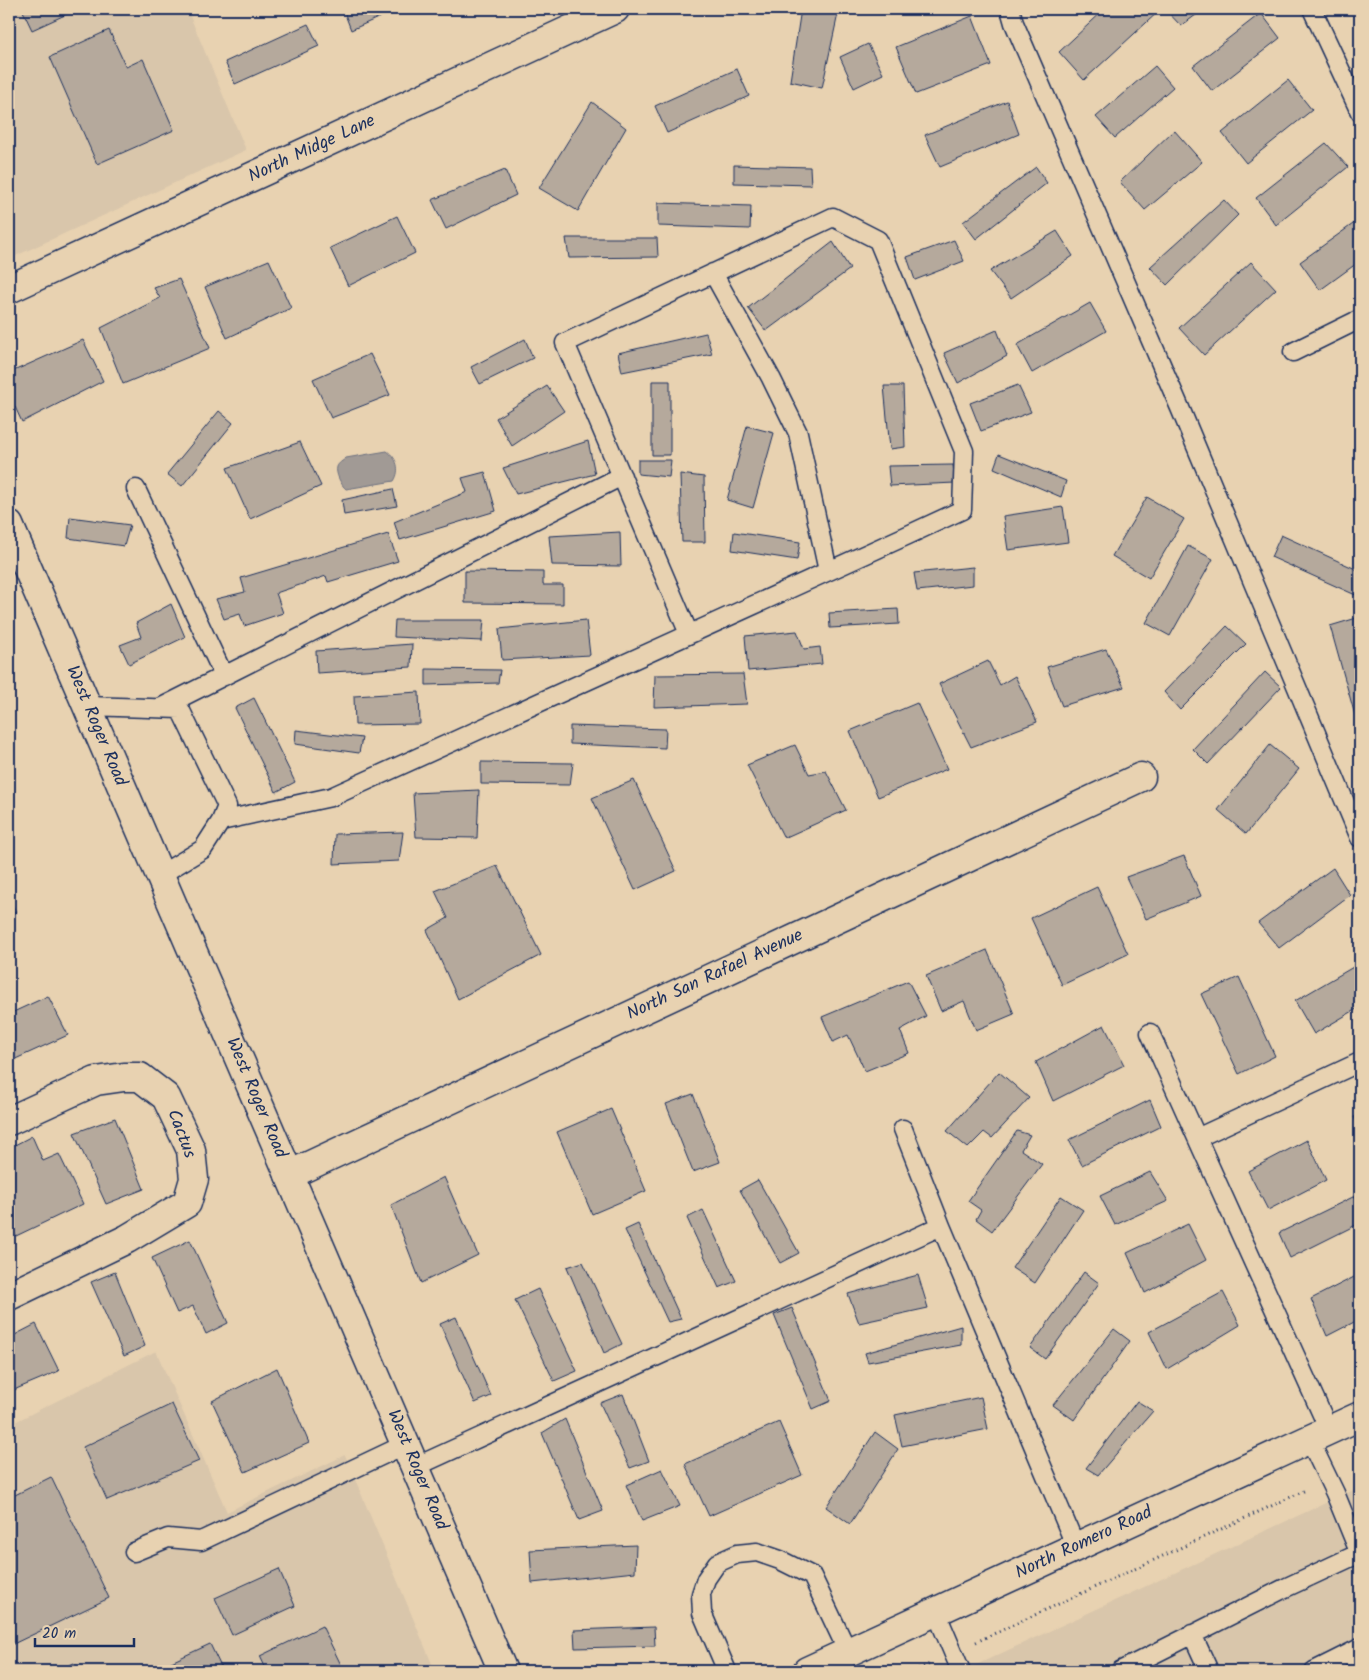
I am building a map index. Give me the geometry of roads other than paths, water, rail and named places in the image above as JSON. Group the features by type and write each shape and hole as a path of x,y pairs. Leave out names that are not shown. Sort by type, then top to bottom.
{"street":[{"name":"North Midge Lane","path":"9,289 615,9"},
{"name":"West Roger Road","path":"9,525 503,1671"},
{"name":"North San Rafael Avenue","path":"289,1175 1140,777"},
{"name":"Cactus","path":"9,1121 96,1082 124,1077 140,1077 166,1097 191,1150 194,1179 187,1203 127,1239 9,1296"},
{"name":"North Romero Road","path":"807,1671 1360,1416"},
{"path":"491,1643 519,1671"}],"lane":[{"path":"1010,9 1014,23 1180,408 1360,838"},
{"path":"1312,9 1360,112"},
{"path":"221,821 331,797 690,634 962,510 964,451 878,240 833,217 565,343 690,634"},
{"path":"713,273 771,378 798,433 828,571"},
{"path":"1293,352 1360,319"},
{"path":"160,708 622,476"},
{"path":"136,489 224,676"},
{"path":"87,706 180,709 227,806 221,821 203,849 160,875"},
{"path":"1120,1671 1360,1553 1328,1480 1319,1434 1197,1138 1150,1033"},
{"path":"1197,1138 1360,1062"},
{"path":"903,1129 941,1226 1076,1547"},
{"path":"134,1552 168,1538 201,1541 411,1456 941,1226"},
{"path":"727,1671 702,1613 701,1594 706,1579 717,1563 737,1554 756,1552 780,1560 812,1576 848,1652"},
{"path":"936,1612 961,1671"},
{"path":"1192,1634 1209,1671"},
{"path":"1314,1671 1356,1651 1360,1671"}]}
